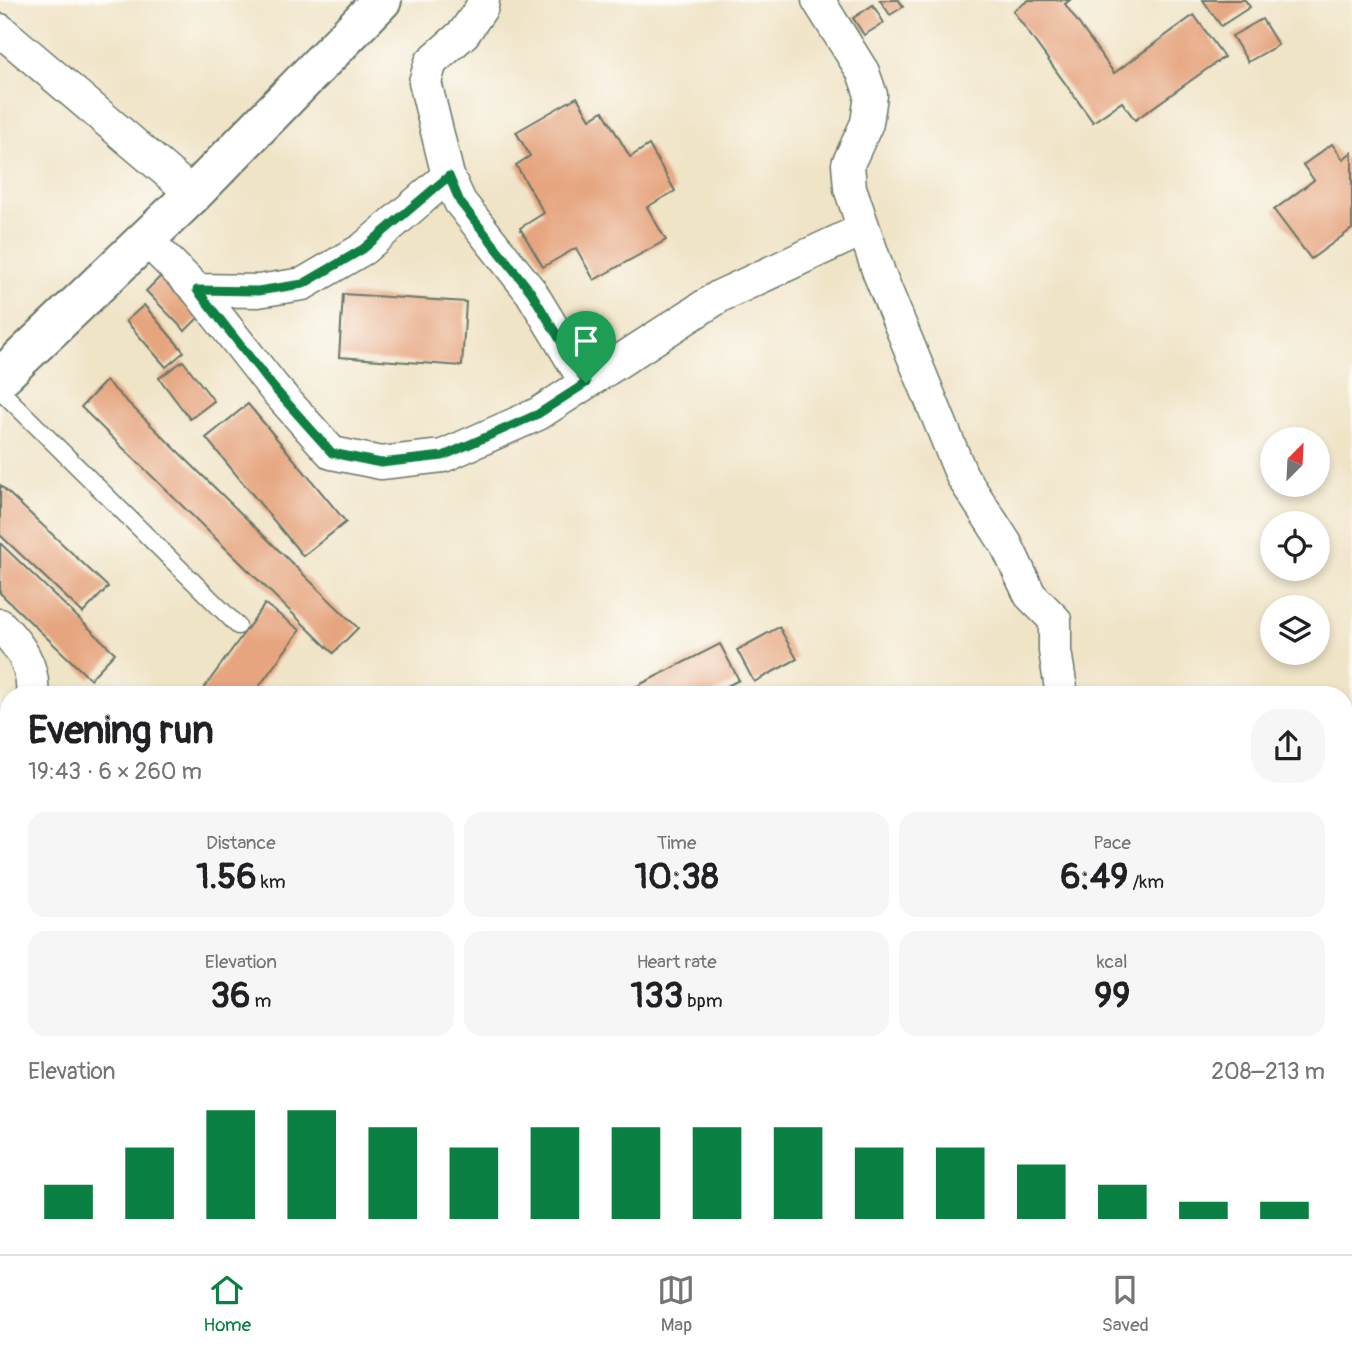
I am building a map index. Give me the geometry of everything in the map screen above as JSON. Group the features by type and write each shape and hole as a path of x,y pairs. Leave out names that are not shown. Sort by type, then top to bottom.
{"street":[{"path":"0,378 192,194 382,0"},
{"path":"483,0 482,7 464,33 431,62 425,82 449,176 460,202 531,292 586,383"},
{"path":"818,0 863,72 871,95 867,123 848,164 850,188 864,229 929,401 962,476 1006,544 1030,595 1055,620 1055,651 1061,686"},
{"path":"0,30 192,194"},
{"path":"197,290 258,291 303,284 363,249 449,176"},
{"path":"146,239 197,290 274,388 332,453 381,463 443,456 538,414 720,296 864,229"},
{"path":"0,625 22,648 33,686"}],"lane":[{"path":"0,390 238,626"}],"building":[{"path":"880,0 899,0 903,7 890,15"},
{"path":"1029,0 1070,0 1065,4 1114,73 1194,15 1224,57 1135,120 1122,102 1093,122 1013,11"},
{"path":"1203,0 1245,0 1250,7 1221,26"},
{"path":"873,5 884,23 864,35 853,18"},
{"path":"1262,19 1278,45 1248,62 1232,36"},
{"path":"577,97 590,119 603,111 630,157 649,145 675,191 647,207 666,240 594,280 576,248 543,267 520,228 544,213 516,165 530,156 516,132"},
{"path":"1332,144 1343,159 1352,152 1352,229 1311,259 1274,210 1314,180 1303,165"},
{"path":"161,276 200,316 185,331 146,291"},
{"path":"343,294 466,302 462,366 339,357"},
{"path":"144,305 184,352 166,367 126,321"},
{"path":"183,361 214,401 190,419 159,378"},
{"path":"106,381 358,628 333,653 81,407"},
{"path":"248,404 346,522 303,556 206,438"},
{"path":"0,485 108,587 83,613 0,535"},
{"path":"0,543 115,653 90,679 0,593"},
{"path":"265,604 300,630 260,686 206,686"},
{"path":"779,627 797,659 754,682 737,650"},
{"path":"720,644 739,680 727,686 637,686"}],"route":[{"path":"449,176 460,202 531,292 586,383 538,414 443,456 381,463 332,453 274,388 197,290 258,291 303,284 363,249 449,176"}]}
